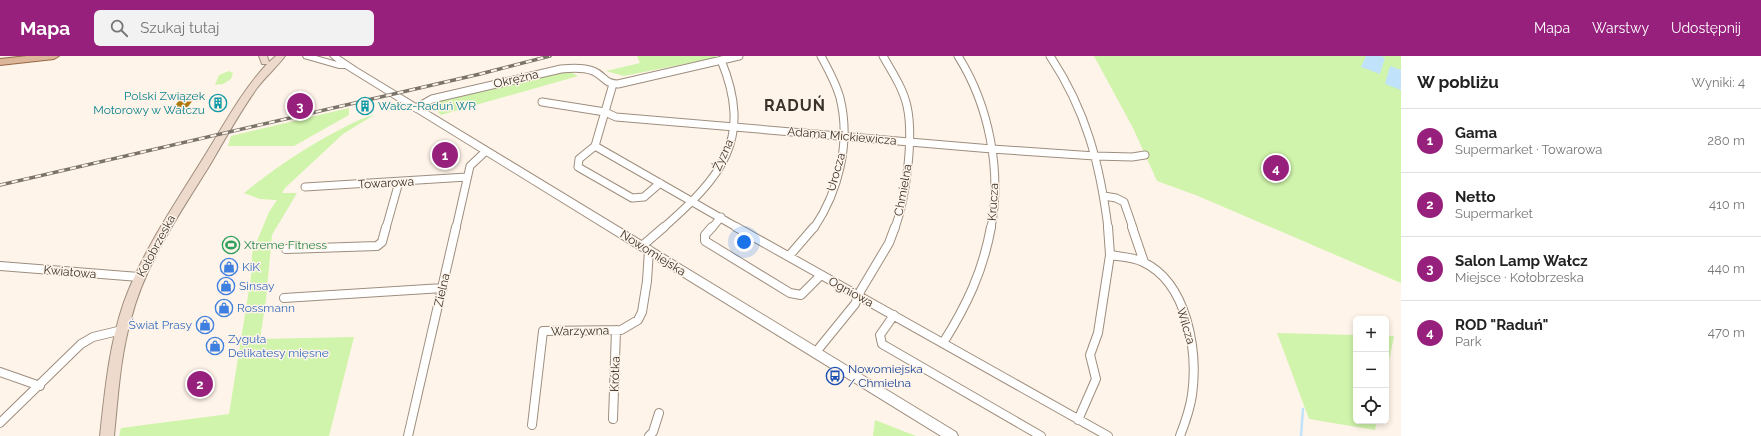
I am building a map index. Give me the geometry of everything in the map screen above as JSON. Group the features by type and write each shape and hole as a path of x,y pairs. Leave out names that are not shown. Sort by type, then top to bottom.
{"main road":[{"path":"0,62 54,56"},
{"name":"Kołobrzeska","path":"107,436 116,356 122,330 139,277 159,238 182,199 260,78 272,63 281,56"},
{"name":"Kołobrzeska","path":"260,78 265,58"}],"street":[{"name":"Nowomiejska","path":"307,56 354,70"},
{"name":"Nowomiejska","path":"334,56 354,70 952,436"},
{"path":"660,183 645,197 639,200 632,198 578,167 579,159 595,146 614,84 740,56"},
{"name":"Urocza","path":"789,256 819,220 839,170 845,137 844,115 839,97 821,56"},
{"name":"Chmielna","path":"816,352 854,304 889,243 899,217 908,168 909,142 907,105 902,90 883,56"},
{"name":"Krucza","path":"943,343 962,310 977,279 986,252 995,203 995,177 992,149 986,122 978,98 958,56"},
{"path":"1050,56 1062,74 1082,115 1096,156 1104,196 1110,255 1098,333 1090,356 1096,379 1078,420"},
{"name":"Żyzna","path":"646,248 711,181 728,150 735,127 733,95 721,60"},
{"name":"Okrężna","path":"416,108 432,99 561,69 576,68 592,70 596,72 605,82 614,84"},
{"name":"Adama Mickiewicza","path":"542,102 605,112 616,117 992,149 1096,156 1145,156"},
{"name":"Ogniowa","path":"595,146 1108,436"},
{"name":"Zielna","path":"408,436 470,166 486,151"},
{"name":"Towarowa","path":"305,188 467,177"},
{"path":"286,248 377,246 382,242 399,182"},
{"path":"1104,196 1116,198 1124,202 1144,262"},
{"path":"721,217 705,235 705,242 790,293 801,295 821,275"},
{"name":"Warzywna","path":"532,425 544,331 621,330 638,320 642,312 647,280 646,248"},
{"name":"Wilcza","path":"1110,255 1144,262 1156,270 1170,287 1177,299 1187,323 1192,344 1194,371 1192,395 1180,436"},
{"name":"Kwiatowa","path":"0,266 139,277"},
{"path":"284,298 443,288"},
{"path":"894,315 880,335 882,344 1040,436"},
{"path":"0,423 40,386 81,344 92,337 122,330"},
{"name":"Krótka","path":"613,419 616,330"},
{"path":"0,372 40,386"},
{"path":"649,436 653,432 659,413"}],"green space":[{"path":"637,56 724,56 624,76 606,71 640,63"},
{"path":"1094,56 1401,56 1401,283 1198,196 1157,181 1133,128"},
{"path":"565,69 578,76 441,115 428,103"},
{"path":"229,71 233,73 231,79 223,84 215,85 219,75"},
{"path":"349,108 349,115 294,146 228,146 231,136"},
{"path":"374,115 343,134 285,188 282,193 297,193 272,235 266,300 260,339 354,337 329,436 119,436 121,428 229,414 251,277 252,253 269,212 277,200 260,199 244,193 279,166 317,142 354,122"},
{"path":"1277,333 1353,335 1353,424 1376,424 1375,430 1309,419"},
{"path":"1389,336 1394,336 1389,361"},
{"path":"875,420 916,436 873,436"}],"water":[{"path":"1366,56 1381,56 1385,58 1380,74 1361,67"},
{"path":"1390,66 1401,70 1401,90 1385,84"}],"building":[{"path":"183,95 196,96 187,108 174,107"}],"waterway":[{"path":"1301,436 1303,409"}],"railway":[{"path":"0,185 480,74 550,56"}],"place":[{"name":"Polski Związek Motorowy w Wałczu","path":"218,103"},
{"name":"Salon Lamp Wałcz","path":"300,106"},
{"name":"Wałcz-Raduń WR","path":"365,106"},
{"name":"Gama","path":"445,155"},
{"name":"ROD \"Raduń\"","path":"1276,168"},
{"name":"Xtreme Fitness","path":"231,245"},
{"name":"KiK","path":"229,267"},
{"name":"Sinsay","path":"226,286"},
{"name":"Rossmann","path":"224,308"},
{"name":"Świat Prasy","path":"205,325"},
{"name":"Zyguła Delikatesy mięsne","path":"215,346"},
{"name":"Nowomiejska / Chmielna","path":"835,376"},
{"name":"Netto","path":"200,384"}],"district":[{"name":"RADUŃ","path":"795,105"}]}
